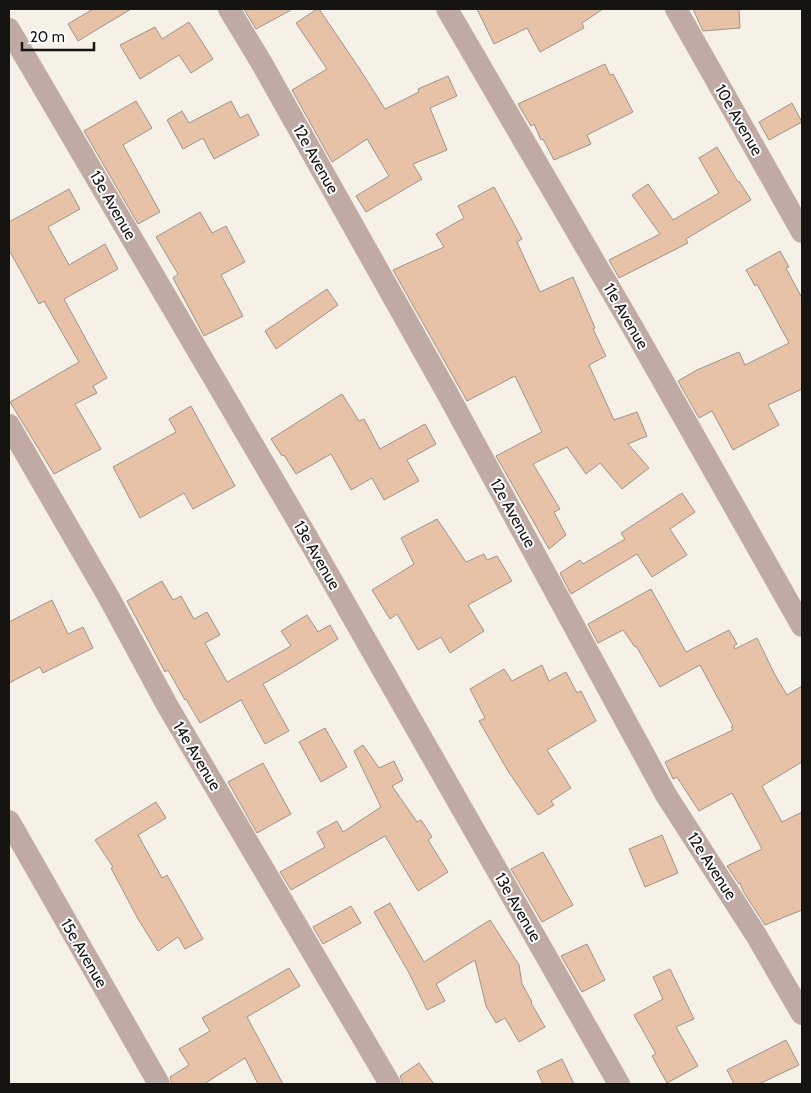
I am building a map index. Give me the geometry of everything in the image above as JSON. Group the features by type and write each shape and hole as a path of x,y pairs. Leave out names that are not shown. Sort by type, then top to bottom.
{"street":[{"name":"12e Avenue","path":"228,9 261,62 446,391 666,795 756,935 802,1014"},
{"name":"11e Avenue","path":"446,9 633,328 802,626"},
{"name":"10e Avenue","path":"676,9 802,232"},
{"name":"13e Avenue","path":"9,29 312,546 619,1084"},
{"name":"14e Avenue","path":"9,425 108,596 167,705 390,1084"},
{"name":"15e Avenue","path":"9,821 159,1084"}],"building":[{"path":"93,9 131,9 78,41 68,24"},
{"path":"244,9 293,9 256,29"},
{"path":"319,9 385,109 419,92 418,89 448,76 457,96 430,108 447,150 413,164 422,179 366,212 356,196 389,176 367,139 332,162 292,90 327,69 296,23"},
{"path":"477,9 603,9 582,23 584,28 540,52 527,28 494,44"},
{"path":"693,9 739,9 740,28 703,31"},
{"path":"189,22 213,59 191,73 179,55 140,79 120,45 155,27 162,39"},
{"path":"605,64 610,75 613,74 633,112 587,135 591,144 554,160 543,139 541,140 534,124 531,126 518,104"},
{"path":"136,101 152,128 123,145 160,212 138,224 84,131"},
{"path":"231,101 240,118 248,114 259,135 214,159 203,138 183,149 167,120 182,111 189,123"},
{"path":"792,103 802,122 769,140 759,122"},
{"path":"717,147 751,200 686,239 688,243 619,278 609,260 660,234 632,195 648,184 673,220 719,193 699,158"},
{"path":"494,187 522,239 517,242 540,292 573,277 595,328 593,329 606,356 589,365 614,420 637,412 647,436 628,444 649,468 622,489 600,463 586,474 567,447 533,464 560,509 554,512 566,535 549,549 496,456 542,432 515,376 467,401 393,270 444,247 436,234 464,218 458,206"},
{"path":"69,189 80,209 48,227 69,265 105,244 118,269 64,299 107,378 93,386 97,393 75,404 101,449 54,474 10,402 79,362 44,301 39,304 9,250 9,222"},
{"path":"200,212 212,233 226,226 245,262 221,275 243,316 204,336 173,278 178,274 156,237"},
{"path":"780,251 789,267 786,268 802,298 802,389 768,405 779,425 733,450 712,411 699,418 678,381 697,370 739,352 745,365 789,343 757,284 755,286 746,270"},
{"path":"327,289 338,305 276,349 265,331"},
{"path":"342,394 359,421 364,419 380,449 425,424 436,444 407,460 419,481 384,500 372,478 351,490 331,454 296,474 271,439"},
{"path":"191,406 235,486 193,509 184,493 140,518 113,467 176,432 169,419"},
{"path":"682,493 695,512 670,529 687,555 652,577 637,554 571,594 560,573 580,560 583,564 625,539 621,533"},
{"path":"437,519 466,562 484,554 487,560 497,556 512,581 468,605 484,631 450,653 441,637 418,650 397,614 390,619 372,590 414,564 401,538"},
{"path":"162,581 173,600 181,596 194,619 207,612 220,635 205,643 227,682 291,646 281,631 307,615 318,632 330,625 338,639 263,684 289,731 265,744 241,700 200,723 168,670 165,672 127,601"},
{"path":"651,589 686,652 729,630 737,644 734,646 735,649 757,638 787,695 802,686 802,762 762,786 782,822 802,812 802,910 765,925 743,891 740,883 727,866 762,849 732,793 699,811 677,777 673,779 665,762 733,730 731,727 733,726 700,665 660,687 636,646 623,630 598,643 588,624"},
{"path":"52,600 68,634 83,627 93,648 43,673 40,667 9,683 9,622"},
{"path":"542,665 549,681 566,672 577,693 581,691 596,721 547,750 571,788 551,801 554,805 538,815 508,771 479,721 485,718 470,689 504,669 512,681"},
{"path":"325,728 347,767 321,782 299,742"},
{"path":"363,745 379,768 394,761 403,780 392,786 417,822 421,820 432,837 428,840 448,872 418,891 385,836 291,890 280,872 325,847 317,832 337,821 343,832 381,807 354,751"},
{"path":"263,763 291,814 257,833 228,782"},
{"path":"156,802 166,818 138,835 162,878 167,875 203,939 185,949 178,937 158,951 138,919 111,868 113,867 95,840"},
{"path":"662,835 678,873 645,887 629,849"},
{"path":"543,852 573,905 542,922 511,869"},
{"path":"390,903 424,962 490,920 519,965 522,984 545,1027 519,1042 505,1018 496,1023 486,1006 475,960 436,984 445,1001 427,1010 409,973 374,912"},
{"path":"351,906 361,923 323,944 313,927"},
{"path":"587,944 605,980 582,992 561,956"},
{"path":"289,968 300,986 247,1017 283,1084 258,1084 245,1058 204,1084 172,1084 170,1077 189,1065 179,1049 210,1031 202,1018"},
{"path":"670,969 694,1019 676,1027 698,1066 667,1083 652,1056 656,1054 634,1015 663,999 653,977"},
{"path":"786,1040 799,1065 759,1084 734,1084 727,1070"},
{"path":"562,1059 574,1084 543,1084 537,1071"},
{"path":"419,1063 434,1084 403,1084 400,1076"}]}
